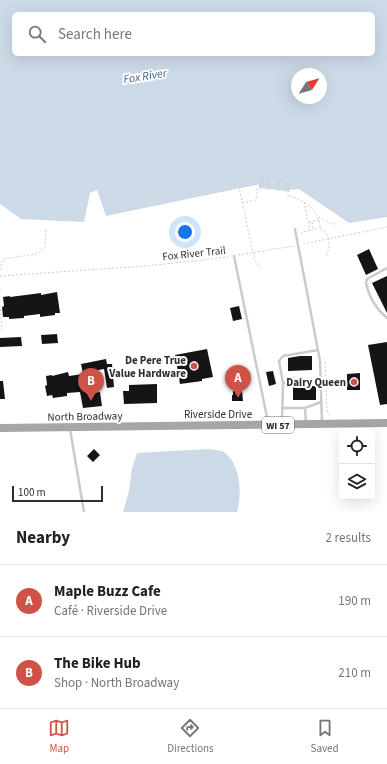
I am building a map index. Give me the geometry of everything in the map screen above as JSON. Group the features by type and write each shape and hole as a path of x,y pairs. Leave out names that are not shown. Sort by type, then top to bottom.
{"main road":[{"name":"Riverside Drive","path":"170,426 387,423"},
{"name":"North Broadway","path":"0,428 170,426"}],"lane":[{"path":"295,229 320,361 322,425"},
{"path":"234,256 268,425"},
{"path":"387,268 368,279 366,283 370,296 377,309 387,318"},
{"path":"282,425 283,383 280,361 283,356 318,350"},
{"path":"283,383 321,380"},
{"path":"282,408 305,408 322,401"},
{"path":"305,408 306,425"},
{"path":"70,427 84,512"}],"path":[{"path":"260,189 262,177"},
{"path":"268,190 269,179"},
{"path":"278,191 279,180"},
{"path":"286,192 288,181"},
{"path":"242,202 256,200 258,184 239,188 242,202 253,252 255,260 262,269"},
{"path":"289,186 288,196 295,197 304,202 325,221 338,225"},
{"path":"304,202 310,230 321,228"},
{"path":"318,216 321,228 326,233 330,248 326,257"},
{"path":"308,222 319,220"},
{"path":"312,221 314,230"},
{"name":"Fox River Trail","path":"0,276 146,266 234,256 328,240 387,227"},
{"path":"0,257 3,259 37,254 46,248 46,229"},
{"path":"0,270 3,259"},
{"path":"0,305 2,330"}],"water":[{"name":"Fox River","path":"0,0 387,0 387,217 349,223 299,189 287,191 259,188 259,184 106,216 97,190 90,193 84,222 21,219 0,204"},
{"path":"209,449 224,452 230,457 234,464 240,489 237,512 123,512 129,491 132,468 137,453"}],"building":[{"path":"369,249 378,269 366,275 357,255"},
{"path":"387,276 387,313 372,283"},
{"path":"57,292 60,313 40,317 40,314 24,316 24,318 9,319 9,317 3,317 3,297 41,293 41,295"},
{"path":"239,306 242,319 233,321 230,308"},
{"path":"57,334 58,343 42,344 41,335"},
{"path":"21,337 22,346 0,347 0,338"},
{"path":"387,342 387,404 380,405 368,345"},
{"path":"207,349 213,377 202,379 202,381 180,384 175,355"},
{"path":"312,356 312,370 288,371 288,358"},
{"path":"106,359 107,364 112,364 114,387 107,388 104,369 87,372 91,393 100,392 102,406 83,408 80,392 67,393 67,396 53,398 52,395 47,396 45,386 47,385 46,376 68,372 69,376 83,374 81,364"},
{"path":"273,371 276,384 269,386 266,372"},
{"name":"Dairy Queen","path":"360,373 360,390 347,390 347,374"},
{"path":"0,381 3,381 5,399 0,399"},
{"path":"157,384 157,403 124,404 123,391 129,391 129,385"},
{"path":"293,386 316,386 316,400 293,400"},
{"path":"233,391 242,391 243,401 232,401"},
{"path":"94,449 100,455 93,462 87,456"}],"place":[{"name":"De Pere True Value Hardware","path":"194,366"},
{"name":"Dairy Queen","path":"354,382"},
{"name":"Maple Buzz Cafe","path":"238,398"},
{"name":"The Bike Hub","path":"91,401"}]}
